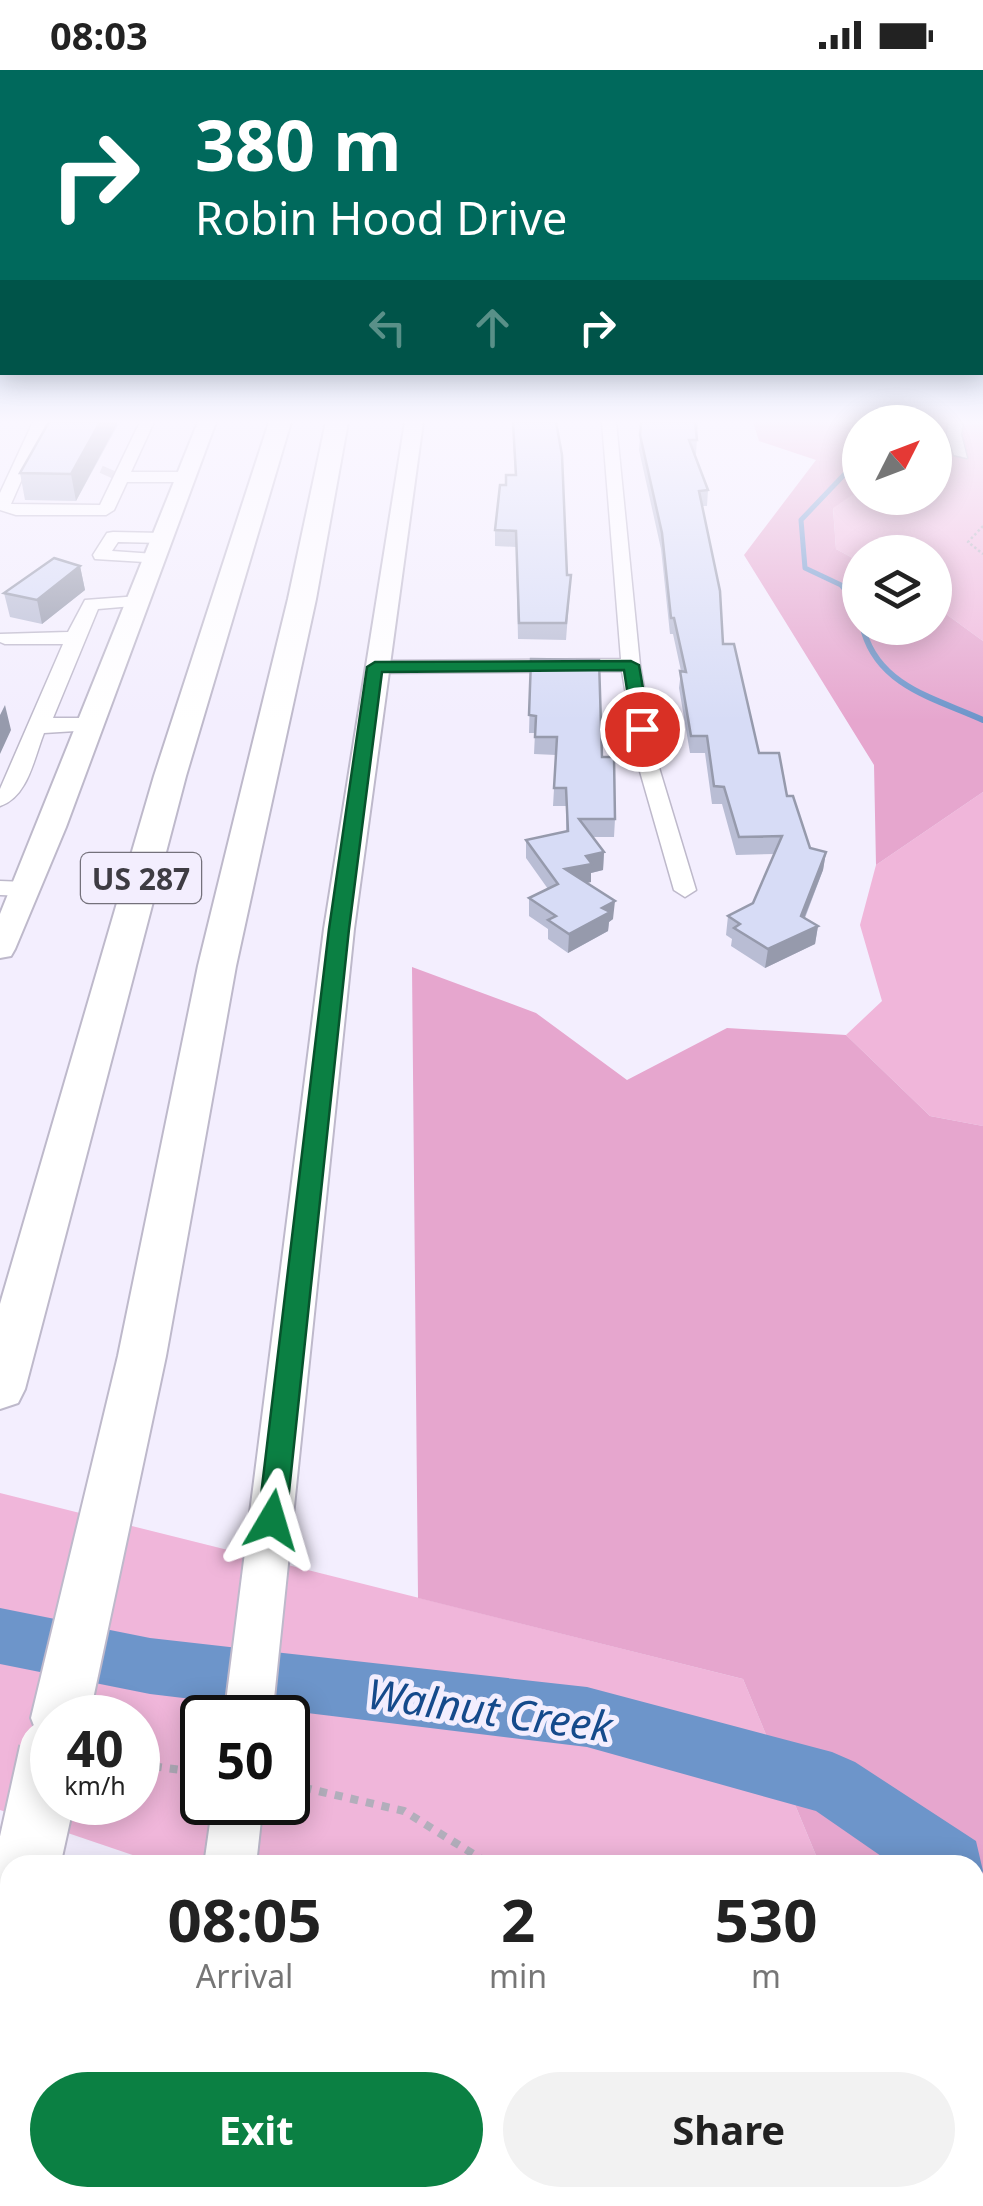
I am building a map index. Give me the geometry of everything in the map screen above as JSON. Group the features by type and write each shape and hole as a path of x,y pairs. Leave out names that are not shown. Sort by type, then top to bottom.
{"highway":[{"name":"US 287","path":"0,1388 170,776 247,522"},
{"name":"US 287","path":"65,1695 142,1356 218,966 317,522"},
{"path":"29,1855 36,1825"}],"main road":[{"path":"0,950 13,888 92,724 169,522"},
{"path":"251,1695 339,929 398,522"},
{"path":"231,1855 235,1825"}],"street":[{"path":"44,532 59,522"},
{"path":"64,522 92,526 113,537 159,549"},
{"path":"618,522 631,665 647,761 685,890"},
{"path":"0,800 12,789 96,593 139,601"},
{"path":"4,638 75,636"},
{"path":"375,667 631,665"},
{"path":"40,725 92,724"}],"path":[{"path":"983,526 968,542 983,554"},
{"path":"310,1789 404,1811 474,1855"}],"shaded area":[{"path":"769,522 834,522 836,549 842,552 842,645 952,645 952,618 983,641 983,792 876,865 874,765 744,555"},
{"path":"834,522 983,522 983,641 952,618 952,535 842,535 842,552 836,549"},
{"path":"983,792 983,1126 930,1116 846,1035 882,1001 860,925 876,865"},
{"path":"412,967 536,1013 627,1080 727,1028 846,1035 930,1116 983,1126 983,1855 816,1855 743,1679 418,1598"},
{"path":"0,1493 743,1679 816,1855 133,1855 44,1825 160,1825 160,1695 30,1695 30,1820 0,1810"}],"building":[{"path":"496,522 565,522 567,575 571,575 566,623 519,623 516,531 495,530"},
{"path":"659,522 705,522 720,591 723,644 734,644 759,753 779,753 787,796 793,796 810,848 826,852 801,916 818,926 768,949 734,928 740,924 728,916 753,903 782,836 739,837 724,787 714,786 707,736 691,736 680,671 686,672 671,618"},
{"path":"54,558 80,566 37,600 4,593"},
{"path":"531,659 599,660 602,757 614,757 615,819 579,819 604,852 586,856 592,864 565,869 615,901 602,908 610,912 569,934 548,920 556,916 529,898 558,884 526,840 568,831 566,788 554,788 557,737 535,737 536,716 529,715"}],"waterway":[{"path":"801,522 805,568 842,586"},
{"path":"869,645 883,666 912,689 983,720"},
{"name":"Walnut Creek","path":"0,1636 150,1666 587,1717 832,1784 937,1855"}],"route":[{"path":"272,1520 339,929 375,667 631,665 642,729"}]}
